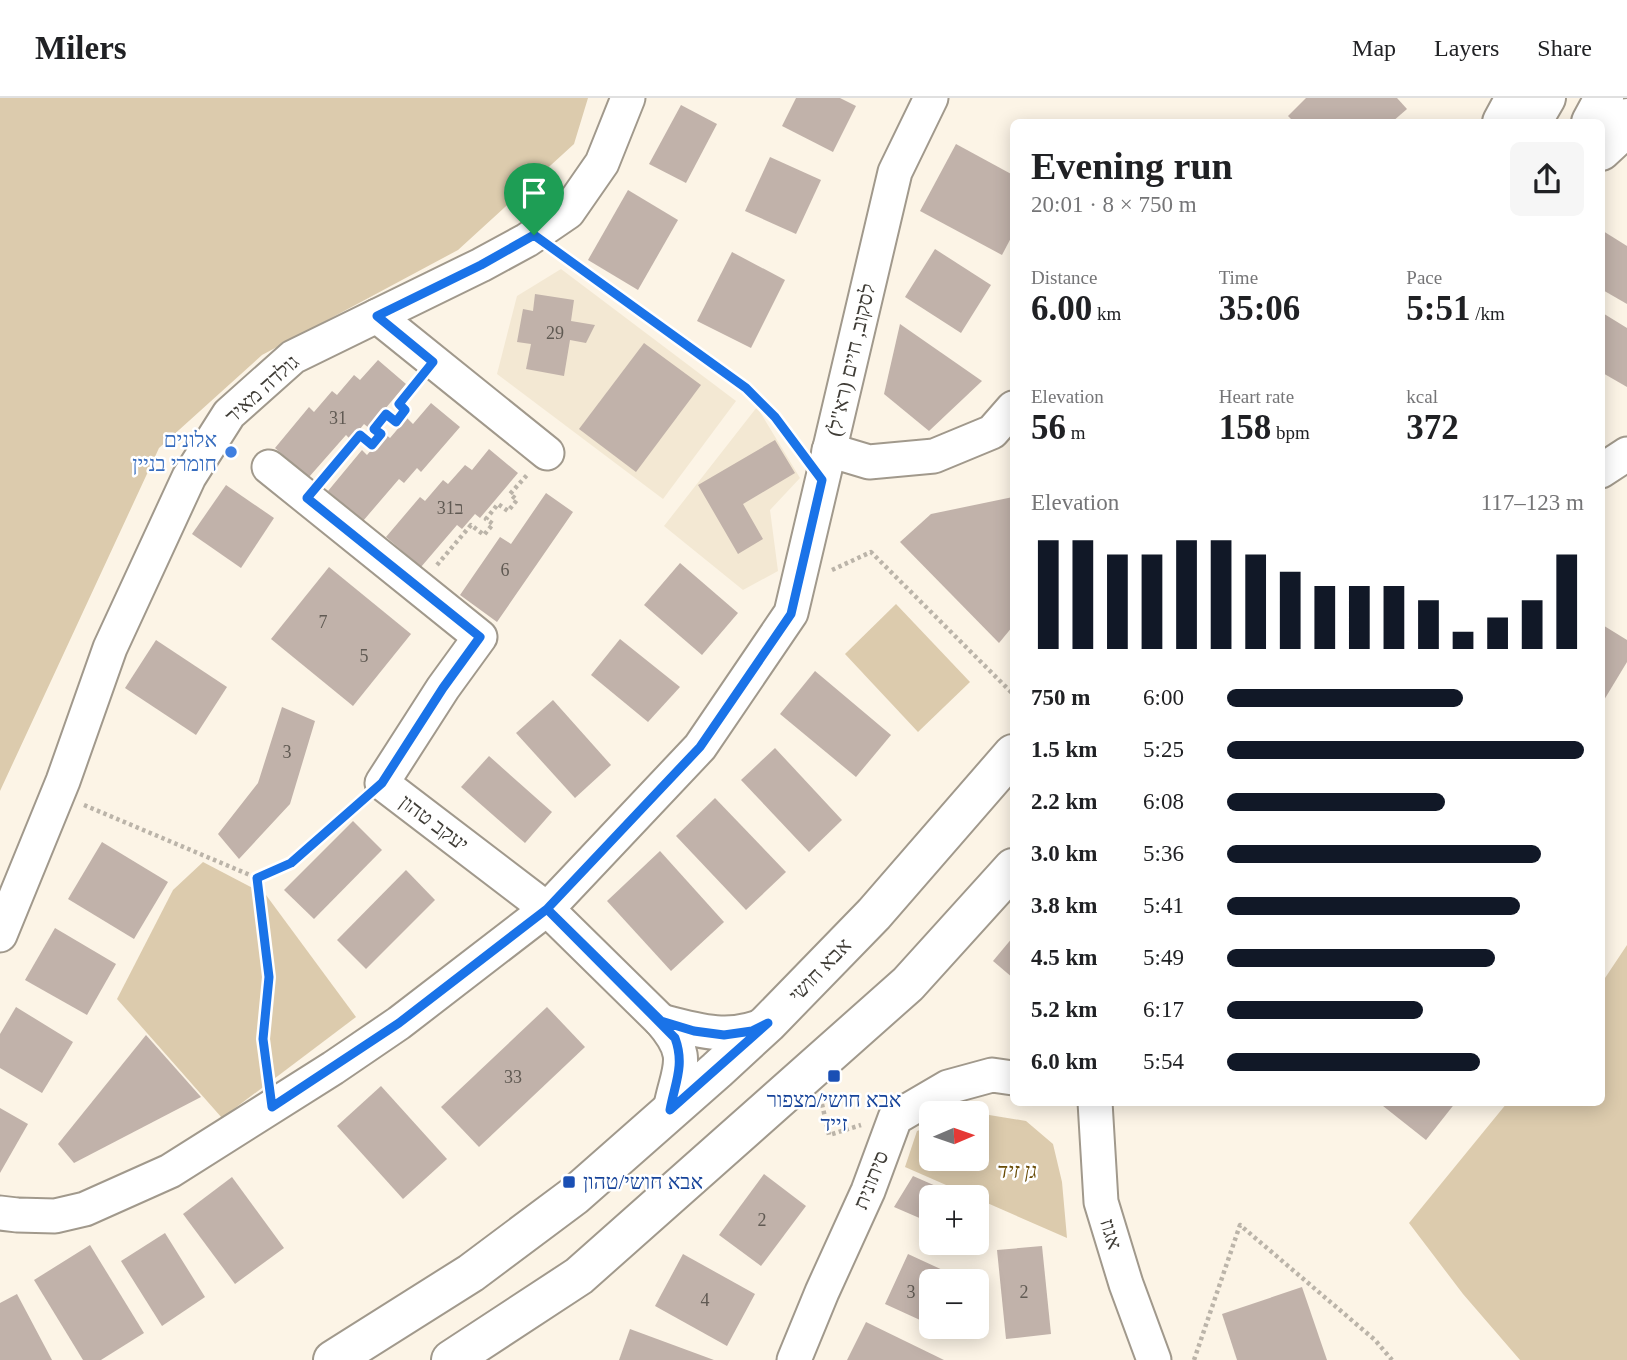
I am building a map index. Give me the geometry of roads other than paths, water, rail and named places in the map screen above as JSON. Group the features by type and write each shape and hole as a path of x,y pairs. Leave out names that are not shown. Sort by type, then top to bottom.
{"main road":[{"path":"1504,119 1515,98"},
{"path":"1534,119 1546,98"},
{"path":"1593,119 1604,98"},
{"path":"1605,147 1614,139 1627,118"},
{"name":"אבא חושי","path":"333,1360 471,1273 574,1196 768,1023 874,914 1010,757"},
{"path":"451,1360 579,1276 908,984 1010,871"}],"street":[{"name":"גולדה מאיר","path":"0,934 57,794 110,648 189,477 229,414 292,358 481,265 568,212 602,163 628,98"},
{"name":"לסקוב, חיים (רא\"ל)","path":"0,1213 55,1216 85,1209 170,1171 399,1023 547,909 700,747 791,614 895,172 930,98"},
{"path":"377,316 547,453"},
{"path":"826,465 934,456 992,432 1010,411"},
{"path":"1605,468 1627,454"},
{"name":"יעקב טהון","path":"269,467 480,637 443,688 382,783 547,909 661,1021 675,1038 681,1053 681,1066 670,1110"},
{"name":"יעקב טהון","path":"661,1021 694,1031 724,1035 752,1031 768,1023"},
{"name":"סיתונית","path":"794,1360 868,1191 894,1118 948,1087 992,1075 1010,1078"},
{"name":"אגוז","path":"1095,1106 1101,1202 1126,1284 1154,1360"}],"place":[{"name":"אלונים חומרי בניין","path":"231,452"},
{"name":"אבא חושי/מצפור זייד","path":"834,1076"},
{"name":"אבא חושי/טהון","path":"569,1182"}],"park label":[{"name":"גן זיד","path":"1017,1171"}]}
